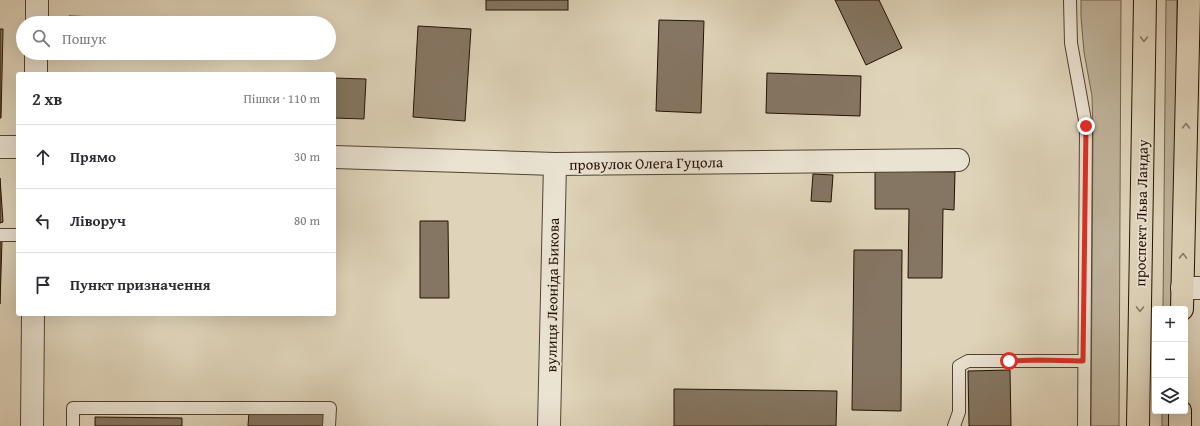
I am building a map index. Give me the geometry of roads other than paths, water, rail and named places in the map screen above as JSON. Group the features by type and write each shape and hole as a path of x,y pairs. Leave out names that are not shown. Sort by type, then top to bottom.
{"main road":[{"name":"проспект Льва Ландау","path":"1138,426 1145,0"},
{"path":"1188,295 1193,12"},
{"path":"1180,414 1180,426"}],"street":[{"path":"37,0 37,16"},
{"path":"36,60 36,72"},
{"path":"0,147 16,147"},
{"name":"провулок Олега Гуцола","path":"336,157 555,164 958,160"},
{"name":"вулиця Леоніда Бикова","path":"549,426 555,164"},
{"path":"32,426 33,316"}],"lane":[{"path":"1070,0 1071,42 1086,126 1083,361 1084,426"},
{"path":"0,235 16,235"},
{"path":"954,426 959,412 959,366 968,360 1083,361"},
{"path":"73,426 73,408 330,408 329,426"}]}
